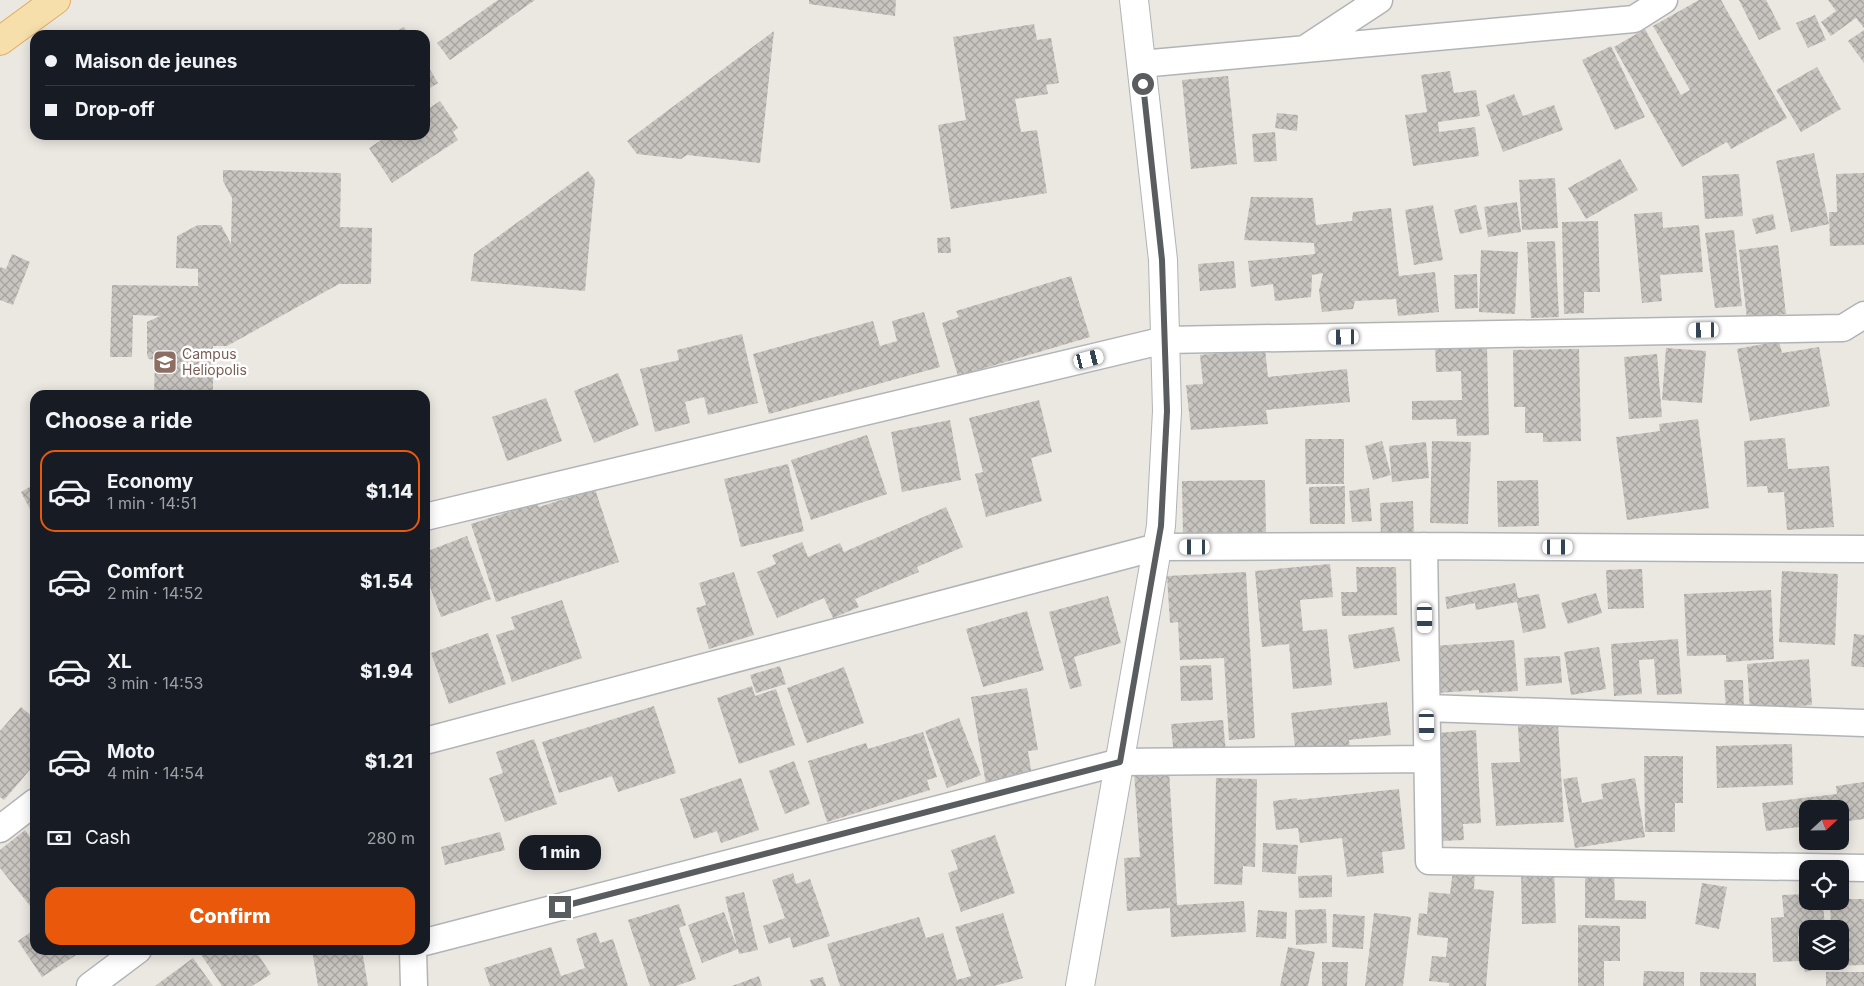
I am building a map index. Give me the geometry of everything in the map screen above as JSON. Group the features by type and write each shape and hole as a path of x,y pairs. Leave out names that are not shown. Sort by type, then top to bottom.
{"main road":[{"path":"0,41 56,0"},
{"path":"1080,986 1161,526 1167,411 1162,260 1134,0"}],"street":[{"path":"1303,50 1379,0"},
{"path":"1141,64 1303,50 1628,10 1664,0"},
{"path":"430,516 1165,340 1844,328 1864,315"},
{"path":"1424,546 1429,861 1864,868"},
{"path":"430,740 1157,548 1424,546 1864,549"},
{"path":"1427,708 1864,724"},
{"path":"430,941 1120,762 1427,759"},
{"path":"0,829 30,806"},
{"path":"90,986 131,955"},
{"path":"413,955 414,986"}],"building":[{"path":"498,0 535,0 450,60 437,43"},
{"path":"809,0 896,0 895,16 809,4"},
{"path":"1699,0 1721,0 1787,118 1731,149 1727,142 1682,167 1614,47 1645,29 1681,95 1690,90 1653,26"},
{"path":"1739,0 1766,0 1781,29 1759,40"},
{"path":"1828,0 1864,0 1864,28 1856,18 1831,36 1821,22 1836,11"},
{"path":"1815,15 1826,40 1808,48 1796,23"},
{"path":"1034,24 1037,40 1051,38 1059,83 1046,85 1048,94 1015,99 1021,132 1037,130 1047,193 951,209 938,125 966,120 953,37"},
{"path":"1864,30 1864,63 1848,41"},
{"path":"774,31 760,163 687,155 681,159 637,154 627,141"},
{"path":"1611,46 1645,117 1615,130 1582,60"},
{"path":"1817,67 1841,109 1801,132 1776,90"},
{"path":"430,69 438,83 430,88"},
{"path":"1450,71 1454,93 1476,90 1480,116 1438,122 1439,132 1475,127 1479,156 1413,166 1405,115 1427,112 1421,75"},
{"path":"1228,76 1237,164 1191,169 1182,80"},
{"path":"1514,94 1523,116 1554,105 1563,130 1503,152 1486,105"},
{"path":"440,101 458,128 453,132 458,140 392,183 369,148 381,140 430,140 430,108"},
{"path":"1277,113 1298,115 1297,131 1275,128"},
{"path":"1275,132 1277,161 1254,162 1252,134"},
{"path":"1814,153 1829,224 1791,232 1776,161"},
{"path":"1620,159 1638,190 1586,219 1568,188"},
{"path":"223,170 341,173 340,227 372,228 371,284 339,284 227,346 213,346 213,390 154,390 155,360 149,359 147,355 147,322 160,316 133,315 132,357 110,357 112,285 198,286 198,269 176,268 177,236 198,225 221,225 231,244 232,198 223,181"},
{"path":"588,171 595,180 585,291 471,281 474,254"},
{"path":"1864,173 1864,245 1830,246 1829,212 1837,212 1836,174"},
{"path":"1739,174 1743,216 1705,219 1702,176"},
{"path":"1555,178 1558,228 1522,230 1519,180"},
{"path":"1251,197 1313,198 1316,225 1352,221 1353,212 1391,208 1399,276 1435,272 1439,312 1398,316 1396,299 1355,301 1353,309 1322,312 1319,291 1323,273 1312,275 1311,297 1275,301 1273,284 1251,287 1248,261 1315,254 1314,243 1244,240"},
{"path":"1517,202 1521,232 1488,237 1484,207"},
{"path":"1433,205 1443,260 1414,265 1405,210"},
{"path":"1476,205 1482,229 1460,234 1454,210"},
{"path":"1662,212 1663,228 1699,225 1703,272 1660,275 1662,301 1642,303 1634,214"},
{"path":"1773,214 1776,229 1756,234 1752,219"},
{"path":"1598,221 1600,292 1584,292 1584,313 1564,314 1562,222"},
{"path":"1734,230 1742,306 1715,308 1705,233"},
{"path":"950,237 951,253 938,253 937,238"},
{"path":"1555,241 1559,317 1531,318 1527,242"},
{"path":"1778,245 1786,314 1747,319 1739,250"},
{"path":"1481,250 1518,252 1515,314 1479,312"},
{"path":"12,254 30,262 13,305 0,300 0,267 6,269"},
{"path":"1234,261 1236,288 1200,291 1198,264"},
{"path":"1477,274 1478,308 1455,309 1454,275"},
{"path":"1071,276 1090,337 958,376 942,323 959,317 956,311"},
{"path":"924,312 940,367 769,414 753,354 873,321 880,346 897,341 892,321"},
{"path":"742,334 758,403 708,415 704,397 685,402 690,423 655,432 640,369 679,360 677,350"},
{"path":"1779,341 1782,353 1819,347 1830,406 1750,421 1737,349"},
{"path":"1487,345 1489,435 1457,436 1456,419 1412,420 1412,401 1462,400 1461,371 1436,372 1435,346"},
{"path":"1666,348 1706,351 1702,403 1662,400"},
{"path":"1265,349 1268,377 1347,369 1350,402 1266,410 1268,424 1191,430 1186,385 1203,384 1200,355"},
{"path":"1579,349 1581,441 1543,442 1543,433 1525,433 1525,407 1514,407 1513,350"},
{"path":"1657,354 1662,417 1629,419 1624,357"},
{"path":"618,373 639,425 594,443 574,391"},
{"path":"546,398 562,441 507,461 492,417"},
{"path":"1039,400 1052,452 1031,458 1042,501 986,517 975,474 983,472 969,418"},
{"path":"1698,419 1709,508 1627,520 1616,437 1660,431 1659,424"},
{"path":"950,420 961,480 902,492 891,432"},
{"path":"867,435 887,494 811,520 791,460"},
{"path":"1785,438 1788,469 1829,466 1834,527 1787,530 1784,492 1768,493 1767,486 1747,487 1744,441"},
{"path":"1305,439 1344,439 1344,484 1306,484"},
{"path":"1382,441 1391,475 1373,480 1365,446"},
{"path":"1432,441 1471,442 1468,524 1430,523"},
{"path":"1426,442 1429,478 1392,482 1389,446"},
{"path":"788,464 804,531 741,547 724,479"},
{"path":"1265,480 1266,535 1183,536 1182,481"},
{"path":"1538,480 1539,526 1498,527 1497,481"},
{"path":"1345,486 1345,524 1310,524 1309,487"},
{"path":"30,487 30,509 21,492"},
{"path":"1369,488 1372,521 1352,522 1349,491"},
{"path":"595,489 619,562 496,602 471,524 537,503 539,507"},
{"path":"1413,501 1414,537 1381,539 1380,503"},
{"path":"946,507 963,547 917,567 919,572 855,599 859,607 833,618 824,598 777,618 757,572 776,564 772,555 802,542 808,557 840,543 844,552"},
{"path":"467,536 491,599 441,617 430,587 430,550"},
{"path":"1330,564 1333,597 1300,600 1303,631 1327,629 1332,685 1293,689 1289,644 1262,647 1255,571"},
{"path":"1356,567 1396,567 1397,615 1342,616 1341,592 1357,592"},
{"path":"1642,569 1644,608 1608,609 1606,570"},
{"path":"1782,571 1838,574 1835,645 1779,642"},
{"path":"734,572 754,635 709,649 696,608 706,605 699,583"},
{"path":"1246,572 1255,738 1229,740 1224,658 1180,660 1178,622 1170,623 1167,576"},
{"path":"1515,583 1518,598 1539,594 1546,628 1523,633 1517,602 1476,610 1475,603 1447,609 1445,597"},
{"path":"1771,590 1774,659 1726,662 1726,655 1687,656 1684,594"},
{"path":"1596,593 1602,613 1568,624 1561,603"},
{"path":"1108,596 1121,643 1074,657 1082,686 1070,689 1049,612"},
{"path":"562,600 582,658 512,682 496,635 515,629 511,617"},
{"path":"1027,611 1044,670 983,687 966,629"},
{"path":"1394,627 1400,661 1354,669 1348,635"},
{"path":"488,633 506,684 449,704 431,653"},
{"path":"1854,634 1864,635 1864,667 1851,666"},
{"path":"1678,639 1682,694 1657,695 1654,659 1639,660 1642,694 1614,696 1611,644"},
{"path":"1514,640 1518,691 1479,693 1479,690 1424,694 1420,647"},
{"path":"1599,647 1606,689 1571,695 1564,652"},
{"path":"1560,656 1562,683 1526,686 1524,658"},
{"path":"1809,659 1812,705 1750,710 1747,664"},
{"path":"1211,665 1213,700 1181,701 1180,666"},
{"path":"780,666 786,684 756,693 750,675"},
{"path":"844,667 864,723 807,743 787,688"},
{"path":"1724,680 1743,680 1744,709 1726,710"},
{"path":"752,686 755,696 776,689 795,745 739,764 717,698"},
{"path":"1027,688 1038,750 1028,751 1033,782 987,790 971,697"},
{"path":"1387,702 1391,735 1349,740 1350,749 1296,755 1291,713"},
{"path":"654,706 676,773 618,792 612,776 559,793 542,742"},
{"path":"21,707 30,715 30,770 4,800 0,797 0,731"},
{"path":"959,718 981,775 947,788 925,731"},
{"path":"1223,720 1226,753 1174,758 1171,724"},
{"path":"1558,724 1564,822 1496,826 1491,763 1520,762 1518,726"},
{"path":"1476,730 1481,823 1463,824 1464,840 1441,841 1437,733"},
{"path":"923,732 937,777 927,780 930,790 827,822 808,761 866,743 868,749"},
{"path":"534,739 557,804 505,822 489,778 503,773 496,752"},
{"path":"1792,744 1793,785 1717,788 1716,746"},
{"path":"1644,756 1683,756 1683,803 1675,803 1675,832 1645,832"},
{"path":"794,761 810,804 785,814 769,771"},
{"path":"1169,770 1177,905 1244,901 1246,932 1171,937 1170,908 1127,911 1124,858 1140,857 1134,772"},
{"path":"1577,777 1582,803 1603,799 1601,784 1635,778 1645,837 1575,848 1563,779"},
{"path":"741,778 759,830 721,843 717,831 694,839 680,799"},
{"path":"1216,778 1257,779 1255,867 1243,866 1242,885 1214,884"},
{"path":"1864,782 1864,819 1849,821 1849,800 1799,800 1799,827 1766,831 1762,803 1837,794 1836,786"},
{"path":"1399,789 1405,849 1382,852 1384,873 1347,877 1342,838 1300,843 1298,828 1276,830 1273,801"},
{"path":"25,830 30,837 30,906 0,868 0,850"},
{"path":"500,832 505,850 445,865 441,847"},
{"path":"995,835 1015,893 961,912 948,873 958,869 951,850"},
{"path":"1263,843 1298,845 1296,874 1262,872"},
{"path":"1554,868 1556,923 1522,924 1521,869"},
{"path":"1453,870 1475,872 1474,889 1494,891 1486,986 1449,986 1449,983 1429,981 1432,956 1446,957 1448,938 1417,935 1419,913 1427,914 1429,892 1450,894"},
{"path":"1585,872 1614,872 1615,900 1646,901 1646,919 1585,918"},
{"path":"793,873 796,884 810,879 830,936 793,948 790,937 769,944 763,926 785,918 772,880"},
{"path":"1332,875 1332,897 1299,898 1298,876"},
{"path":"1702,883 1727,887 1719,929 1695,924"},
{"path":"744,892 758,950 739,954 738,949 702,963 688,925 724,912 737,947 725,897"},
{"path":"1799,894 1799,910 1824,910 1824,920 1799,920 1799,961 1773,962 1771,918 1784,917 1782,895"},
{"path":"1849,899 1864,899 1864,965 1849,965 1849,920 1831,920 1830,910 1849,910"},
{"path":"679,904 686,925 679,928 696,979 676,986 650,986 628,920"},
{"path":"1326,909 1327,943 1296,945 1295,910"},
{"path":"1258,910 1287,912 1286,939 1256,937"},
{"path":"1003,913 1023,978 994,986 840,986 827,944 919,917 926,938 943,933 957,980 971,976 955,927"},
{"path":"1374,913 1411,917 1403,986 1365,986"},
{"path":"1333,914 1365,916 1363,949 1332,947"},
{"path":"1578,925 1620,926 1620,961 1604,961 1604,986 1578,986"},
{"path":"596,932 600,943 613,939 628,986 490,986 484,968 551,947 561,976 585,968 576,939"},
{"path":"30,933 30,955 76,955 42,977 18,941"},
{"path":"1288,947 1315,952 1308,986 1280,986"},
{"path":"201,955 258,955 271,974 252,986 222,986"},
{"path":"313,955 363,955 368,986 318,986"},
{"path":"193,958 213,986 155,986"},
{"path":"1322,962 1348,962 1347,986 1322,986"},
{"path":"1644,971 1684,972 1684,986 1643,986"},
{"path":"1700,972 1756,973 1756,986 1700,986"},
{"path":"1826,972 1864,972 1864,986 1826,986"},
{"path":"759,976 762,986 732,986"},
{"path":"823,977 826,986 812,986 810,980"}],"place":[{"name":"Campus Heliopolis","path":"165,362"}],"route":[{"path":"560,907 1120,762 1161,526 1167,411 1162,260 1143,84"}]}
